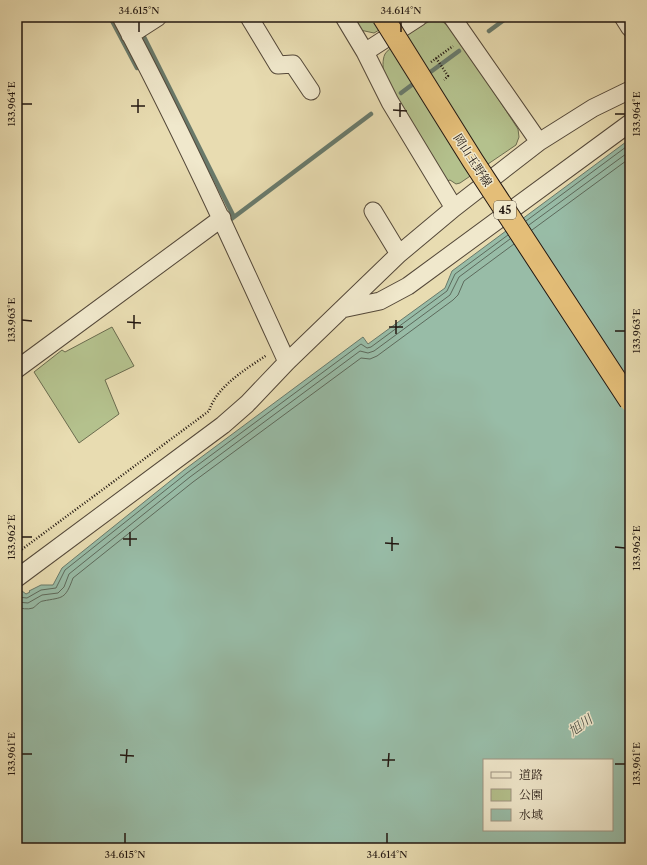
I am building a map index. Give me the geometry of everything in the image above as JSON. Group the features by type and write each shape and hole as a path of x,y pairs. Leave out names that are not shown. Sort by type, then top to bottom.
{"main road":[{"name":"岡山玉野線","path":"383,17 473,161 630,401"}],"street":[{"path":"121,17 137,31 284,354"},
{"path":"137,31 158,17"},
{"path":"249,17 278,65 293,64 311,91"},
{"path":"344,17 366,52 390,102 454,208"},
{"path":"366,52 419,17"},
{"path":"452,17 539,142"},
{"path":"623,17 630,28"},
{"path":"17,578 223,425 247,404 284,354 342,309 399,254 454,208 539,142 593,108 630,90"},
{"path":"342,309 380,301 408,286 630,123"},
{"path":"373,211 399,254"},
{"path":"17,369 224,222"}],"path":[{"path":"436,58 448,76 445,79"},
{"path":"17,553 209,411 212,401 227,385 253,364 284,354"}],"green space":[{"path":"351,17 401,17 374,33 360,30"},
{"path":"433,20 443,22 453,30 518,129 519,137 516,145 460,183 456,184 450,180 447,181 384,76 383,59 388,50 422,25"},
{"path":"112,327 134,366 105,380 119,414 79,443 34,372 62,350 65,352"}],"water":[{"name":"旭川","path":"630,139 630,848 17,848 17,594 22,591 26,594 41,585 53,585 62,568 184,470 363,337 368,344 445,288 452,271"}],"waterway":[{"path":"110,17 137,68"},
{"path":"134,17 234,217"},
{"path":"489,31 508,17"},
{"path":"425,76 459,51"},
{"path":"401,93 417,81"},
{"path":"226,223 371,114"}]}
